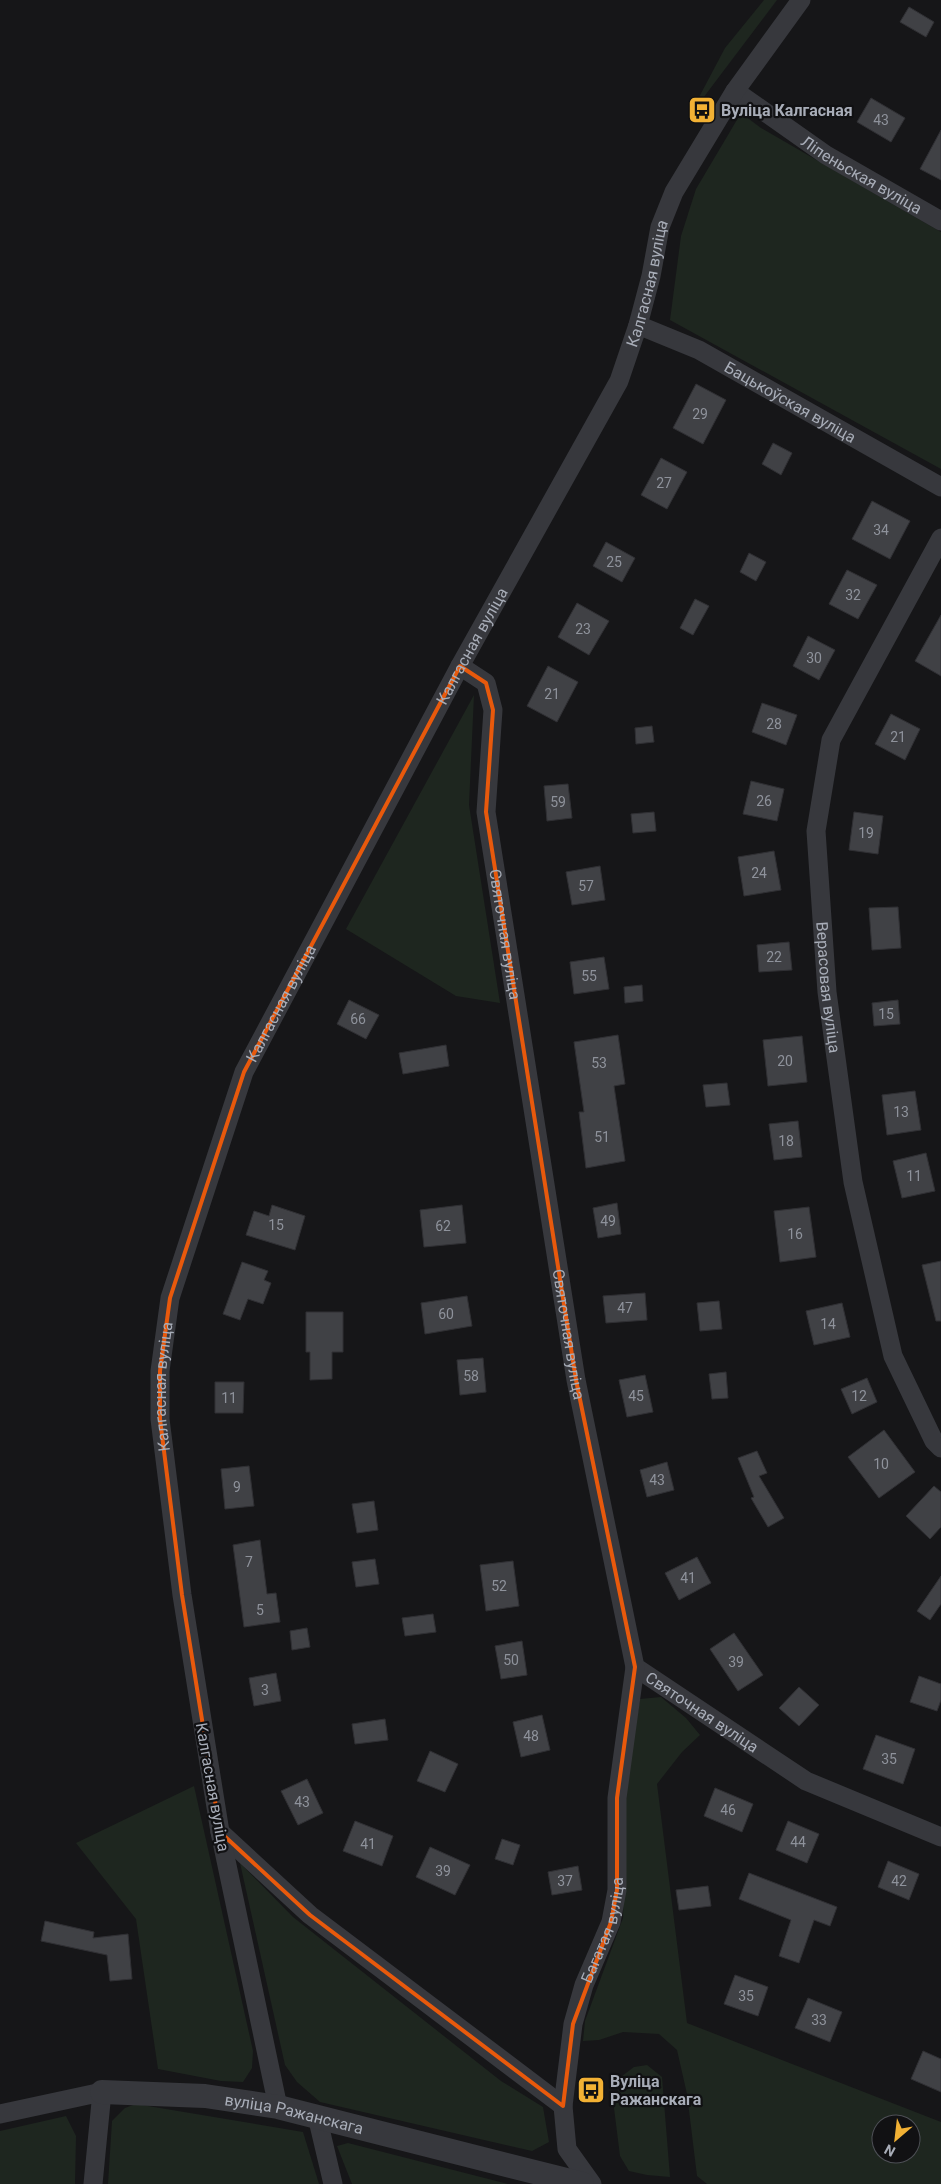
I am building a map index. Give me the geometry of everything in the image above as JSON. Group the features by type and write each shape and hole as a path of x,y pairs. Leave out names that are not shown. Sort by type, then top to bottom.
{"street":[{"name":"Калгасная вуліца","path":"278,2107 220,1832 182,1595 160,1419 160,1371 170,1298 244,1072 460,666 618,381 638,325 651,276 660,227 674,192 735,91 802,0"},
{"name":"Ліпеньская вуліца","path":"735,91 826,155 941,221"},
{"name":"Бацькоўская вуліца","path":"638,325 700,350 941,487"},
{"name":"Верасовая вуліца","path":"941,538 831,740 816,831 827,992 852,1182 893,1356 934,1441 941,1448"},
{"name":"Святочная вуліца","path":"460,666 486,682 492,710 486,812 576,1380 635,1667 806,1781 941,1837"},
{"name":"Багатая вуліца","path":"592,2184 567,2149 563,2106 573,2024 584,1985 611,1922 617,1890 617,1798 635,1667"},
{"path":"220,1832 310,1915 563,2106"},
{"path":"93,2184 102,2092"},
{"name":"вуліца Ражанскага","path":"0,2114 102,2092 205,2096 278,2107 582,2184"},
{"path":"316,2116 333,2184"}],"highlighted area":[{"path":"460,666 486,683 493,710 486,812 576,1380 635,1667 617,1798 617,1890 611,1922 573,2024 563,2106 310,1915 220,1832 182,1595 160,1419 160,1371 170,1298 244,1072"}],"shaded area":[{"path":"764,0 777,0 688,118 725,48"},
{"path":"741,113 761,128 941,232 941,469 670,320 681,236 696,189"},
{"path":"474,695 469,805 500,1003 456,996 346,929"},
{"path":"661,1697 686,1718 700,1735 682,1752 657,1784 687,2023 920,2114 871,2114 871,2164 921,2164 921,2114 941,2122 941,2184 707,2184 697,2176 687,2094 677,2050 659,2034 623,2032 599,2040 583,2041 585,2021 623,1918 626,1787 640,1699"},
{"path":"194,1786 253,2051 252,2068 243,2082 221,2081 158,2069 136,1919 76,1843"},
{"path":"240,1863 293,1917 501,2081 543,2107 549,2142 532,2151 320,2102 297,2082 285,2065"},
{"path":"647,2065 662,2077 670,2177 629,2171 620,2156 614,2108 622,2076 634,2067"},
{"path":"136,2104 303,2132 319,2184 108,2184 112,2121 125,2108"},
{"path":"66,2116 76,2136 75,2184 0,2184 0,2131"},
{"path":"348,2143 508,2184 352,2184 337,2146"}],"building":[{"path":"909,7 934,22 926,37 900,22"},
{"path":"871,98 905,118 891,142 857,122"},
{"path":"941,130 941,180 920,169"},
{"path":"696,384 726,400 703,444 673,428"},
{"path":"773,443 792,453 781,475 762,464"},
{"path":"661,458 687,472 667,509 641,495"},
{"path":"872,501 910,521 890,559 852,539"},
{"path":"606,542 635,558 622,582 593,566"},
{"path":"749,553 766,562 756,581 740,572"},
{"path":"847,570 877,585 858,619 829,604"},
{"path":"695,599 709,606 693,635 680,628"},
{"path":"577,603 609,621 589,655 558,637"},
{"path":"941,615 941,676 915,661"},
{"path":"808,636 835,650 819,680 793,666"},
{"path":"548,666 578,682 557,722 527,706"},
{"path":"762,703 797,715 786,745 752,732"},
{"path":"891,714 920,729 905,760 875,744"},
{"path":"652,726 654,742 636,744 635,728"},
{"path":"751,781 784,789 777,821 743,814"},
{"path":"568,784 572,818 547,821 544,786"},
{"path":"654,812 656,831 633,833 631,814"},
{"path":"854,812 883,816 878,854 849,850"},
{"path":"774,851 781,890 744,896 738,857"},
{"path":"600,866 605,900 572,905 566,872"},
{"path":"898,907 901,948 872,950 869,908"},
{"path":"789,942 792,970 759,972 757,945"},
{"path":"604,957 609,989 574,994 570,962"},
{"path":"642,985 643,1001 625,1003 624,987"},
{"path":"349,1000 379,1015 366,1039 337,1024"},
{"path":"898,1000 900,1024 874,1026 872,1003"},
{"path":"618,1035 625,1084 614,1086 625,1161 586,1168 579,1112 584,1112 574,1042"},
{"path":"802,1036 807,1082 768,1086 763,1040"},
{"path":"446,1045 449,1066 403,1074 399,1053"},
{"path":"727,1083 730,1105 706,1107 703,1085"},
{"path":"915,1091 921,1130 887,1135 882,1095"},
{"path":"798,1121 802,1157 774,1160 769,1124"},
{"path":"926,1153 935,1191 902,1198 893,1161"},
{"path":"617,1203 621,1234 598,1238 593,1208"},
{"path":"272,1205 305,1216 295,1250 246,1235 254,1211 269,1216"},
{"path":"462,1205 466,1243 424,1247 420,1210"},
{"path":"809,1207 816,1257 780,1262 774,1211"},
{"path":"941,1261 941,1321 936,1321 922,1265"},
{"path":"242,1262 268,1271 264,1280 271,1283 263,1304 248,1299 240,1320 223,1314"},
{"path":"645,1293 647,1320 606,1323 603,1296"},
{"path":"467,1296 472,1326 425,1334 421,1303"},
{"path":"719,1301 722,1329 700,1331 697,1303"},
{"path":"842,1303 850,1337 814,1345 806,1311"},
{"path":"306,1312 343,1312 343,1352 332,1352 332,1379 310,1380 310,1352 306,1352"},
{"path":"483,1358 486,1392 460,1395 457,1360"},
{"path":"726,1372 728,1398 712,1399 709,1374"},
{"path":"645,1375 653,1412 627,1417 619,1380"},
{"path":"867,1378 877,1402 852,1414 841,1389"},
{"path":"215,1382 244,1382 243,1413 215,1413"},
{"path":"884,1430 915,1472 879,1498 848,1457"},
{"path":"757,1451 767,1473 759,1476 784,1518 768,1527 751,1498 754,1497 738,1458"},
{"path":"667,1462 674,1490 647,1497 640,1470"},
{"path":"249,1466 254,1506 225,1509 221,1469"},
{"path":"934,1486 941,1492 941,1527 930,1539 906,1516"},
{"path":"374,1501 378,1530 357,1533 352,1504"},
{"path":"260,1540 267,1594 276,1593 280,1622 244,1627 233,1545"},
{"path":"697,1557 711,1583 679,1600 665,1573"},
{"path":"375,1559 379,1584 356,1587 352,1562"},
{"path":"513,1561 519,1606 486,1611 480,1565"},
{"path":"941,1576 941,1604 930,1620 917,1611"},
{"path":"433,1614 436,1632 405,1636 402,1618"},
{"path":"307,1628 310,1647 292,1650 290,1631"},
{"path":"734,1633 763,1675 738,1691 710,1649"},
{"path":"522,1641 527,1675 501,1679 495,1646"},
{"path":"276,1673 281,1701 254,1706 249,1678"},
{"path":"919,1676 941,1684 941,1700 937,1711 910,1702"},
{"path":"799,1687 819,1705 799,1726 779,1708"},
{"path":"542,1715 550,1750 521,1757 513,1722"},
{"path":"385,1719 388,1740 355,1744 352,1724"},
{"path":"876,1735 915,1749 903,1784 863,1769"},
{"path":"430,1751 458,1764 445,1792 417,1781"},
{"path":"307,1779 323,1813 298,1825 281,1791"},
{"path":"715,1788 753,1804 742,1832 704,1816"},
{"path":"355,1821 393,1836 382,1866 343,1851"},
{"path":"788,1821 819,1834 807,1863 776,1850"},
{"path":"502,1839 520,1845 513,1865 495,1859"},
{"path":"430,1847 470,1865 455,1895 416,1877"},
{"path":"888,1861 919,1874 909,1900 878,1887"},
{"path":"578,1866 582,1890 552,1895 548,1872"},
{"path":"749,1873 837,1907 830,1926 814,1920 799,1963 779,1956 791,1920 739,1899"},
{"path":"708,1886 711,1906 679,1910 676,1890"},
{"path":"45,1921 94,1932 93,1938 128,1934 132,1979 110,1981 107,1955 41,1941"},
{"path":"735,1975 768,1987 758,2016 724,2004"},
{"path":"808,1998 842,2012 830,2042 795,2028"},
{"path":"923,2051 941,2059 941,2092 911,2079"}],"place":[{"name":"Вуліца Калгасная","path":"702,110"},
{"name":"Вуліца Ражанскага","path":"591,2090"}]}
